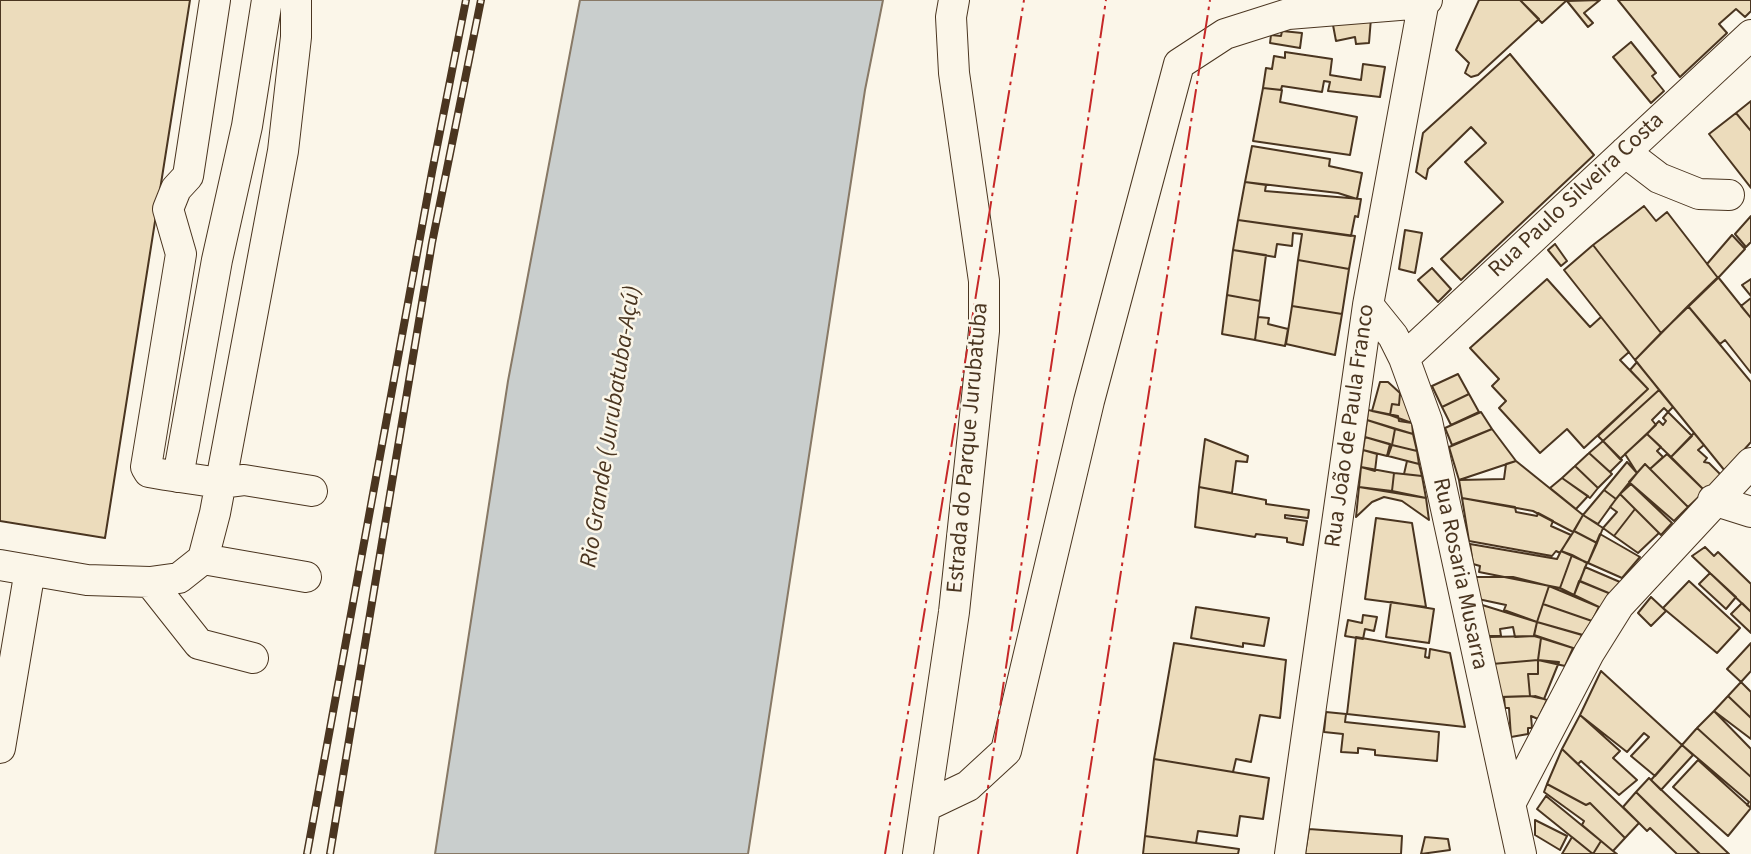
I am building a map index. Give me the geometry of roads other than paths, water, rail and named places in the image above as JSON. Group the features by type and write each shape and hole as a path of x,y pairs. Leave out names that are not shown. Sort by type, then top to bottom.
{"street":[{"path":"215,0 188,176 176,189 168,209 181,254 146,467 149,472 178,477 220,483 244,480 312,491"},
{"path":"178,477 219,252 247,126 267,0"},
{"path":"0,565 87,580 150,582 179,578 203,559 283,151 296,37 296,0"},
{"name":"Estrada do Parque Jurubatuba","path":"918,854 954,612 984,331 984,281 954,73 951,17 954,0"},
{"path":"926,806 968,786 1006,751 1088,401 1179,64 1226,33 1288,14 1425,1"},
{"name":"Rua João de Paula Franco","path":"1290,854 1368,306 1425,1"},
{"name":"Rua Paulo Silveira Costa","path":"1404,358 1751,35"},
{"path":"1625,152 1659,178 1699,194 1729,195"},
{"path":"180,246 219,252"},
{"name":"Rua Rosaria Musarra","path":"1368,306 1392,336 1404,358 1427,421 1521,854"},
{"path":"1510,804 1589,653 1619,606 1713,500 1751,463"},
{"path":"1713,500 1751,512"},
{"path":"203,559 306,577"},
{"path":"0,748 30,570"},
{"path":"150,582 199,644 253,658"}],"water":[{"name":"Rio Grande (Jurubatuba-Açú)","path":"580,0 883,0 865,90 748,854 435,854 508,381"}],"railway":[{"path":"307,854 466,0"},
{"path":"330,854 432,243 481,0"}]}
